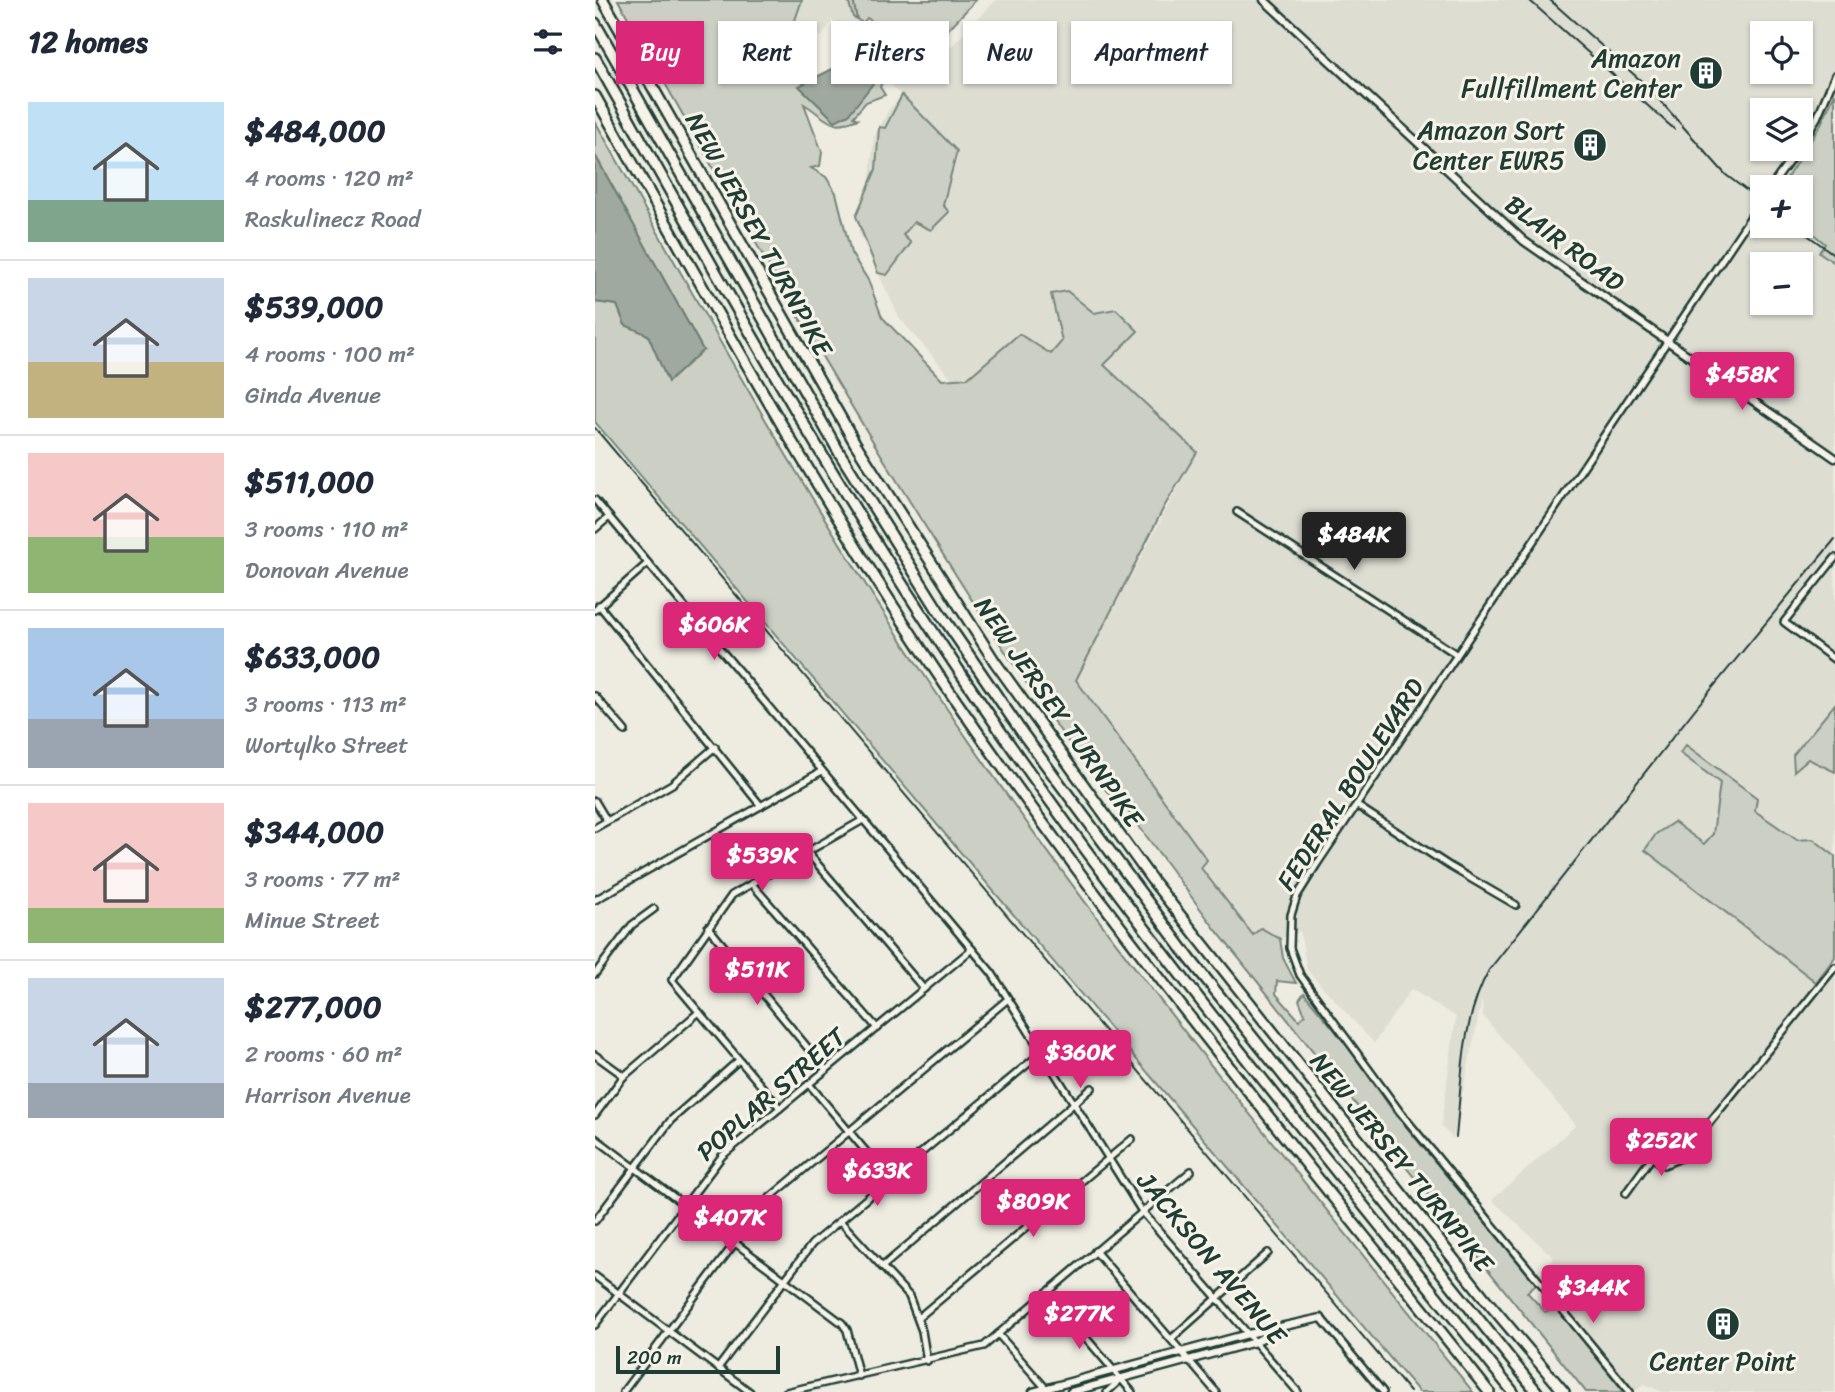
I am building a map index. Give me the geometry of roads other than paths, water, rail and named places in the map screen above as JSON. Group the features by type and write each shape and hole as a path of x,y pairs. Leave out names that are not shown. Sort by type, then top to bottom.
{"highway":[{"name":"NEW JERSEY TURNPIKE","path":"603,0 855,443 995,662 1160,890 1487,1301 1564,1392"},
{"name":"NEW JERSEY TURNPIKE","path":"595,23 832,441 938,610 1008,713 1160,921 1537,1392"},
{"path":"595,58 783,391 875,542 966,682 1066,824 1177,970 1513,1392"},
{"path":"595,96 809,471 978,732 1117,923 1489,1392"}],"street":[{"name":"BLAIR ROAD","path":"1264,0 1524,241 1835,458"},
{"path":"1813,124 1835,75"},
{"name":"FEDERAL BOULEVARD","path":"1630,1392 1400,1112 1304,982 1294,962 1289,934 1294,904 1356,805 1750,218"},
{"name":"JACKSON AVENUE","path":"595,500 992,973 1142,1211 1298,1392"},
{"path":"1237,512 1457,654"},
{"path":"595,529 609,517"},
{"path":"1835,558 1784,622 1835,660"},
{"path":"648,563 597,607 761,806"},
{"path":"595,696 625,731"},
{"path":"595,828 672,784 715,747"},
{"path":"595,900 822,771"},
{"path":"595,801 607,821"},
{"path":"1356,805 1451,867 1516,905"},
{"path":"780,1108 672,980 732,895 863,820"},
{"path":"808,853 924,989"},
{"path":"752,884 877,1028"},
{"path":"595,974 632,925 655,909"},
{"path":"708,927 826,1070"},
{"name":"POPLAR STREET","path":"595,1325 722,1156 972,949"},
{"path":"1626,1192 1652,1157 1664,1165 1681,1158 1835,967"},
{"path":"623,1392 767,1200 1008,999"},
{"path":"595,1115 624,1076 699,1012"},
{"path":"718,1368 812,1244 1041,1053"},
{"path":"595,1055 624,1076"},
{"path":"595,1221 671,1120 739,1060"},
{"path":"809,1084 890,1180"},
{"path":"882,1267 1092,1088"},
{"path":"595,1138 686,1203 842,1323 847,1330 859,1376"},
{"path":"918,1318 1132,1139"},
{"path":"786,1392 974,1351 998,1334 1191,1171"},
{"path":"841,1222 909,1296 918,1318 927,1360"},
{"path":"1095,1251 1216,1392"},
{"path":"1171,1339 1268,1253"},
{"path":"595,1276 750,1392"},
{"path":"1047,1292 1132,1392"},
{"path":"1033,1392 1248,1334 1321,1318 1383,1392"},
{"path":"1072,1392 1255,1342 1279,1328"},
{"path":"998,1334 1048,1390"},
{"path":"1107,1392 1121,1380"},
{"path":"827,1383 830,1392"},
{"path":"1285,1392 1293,1385"}],"waterway":[{"path":"853,0 857,19"}],"railway":[{"path":"1529,0 1674,129"},
{"path":"1550,0 1648,87 1726,175 1750,193"},
{"path":"1812,238 1835,255"},
{"path":"595,428 1410,1392"},
{"path":"1456,1137 1468,1030 1473,1009 1489,970 1695,709 1835,539"}],"place":[{"name":"Amazon Fullfillment Center","path":"1706,73"},
{"name":"Amazon Sort Center EWR5","path":"1590,145"},
{"name":"Center Point","path":"1723,1324"}]}
